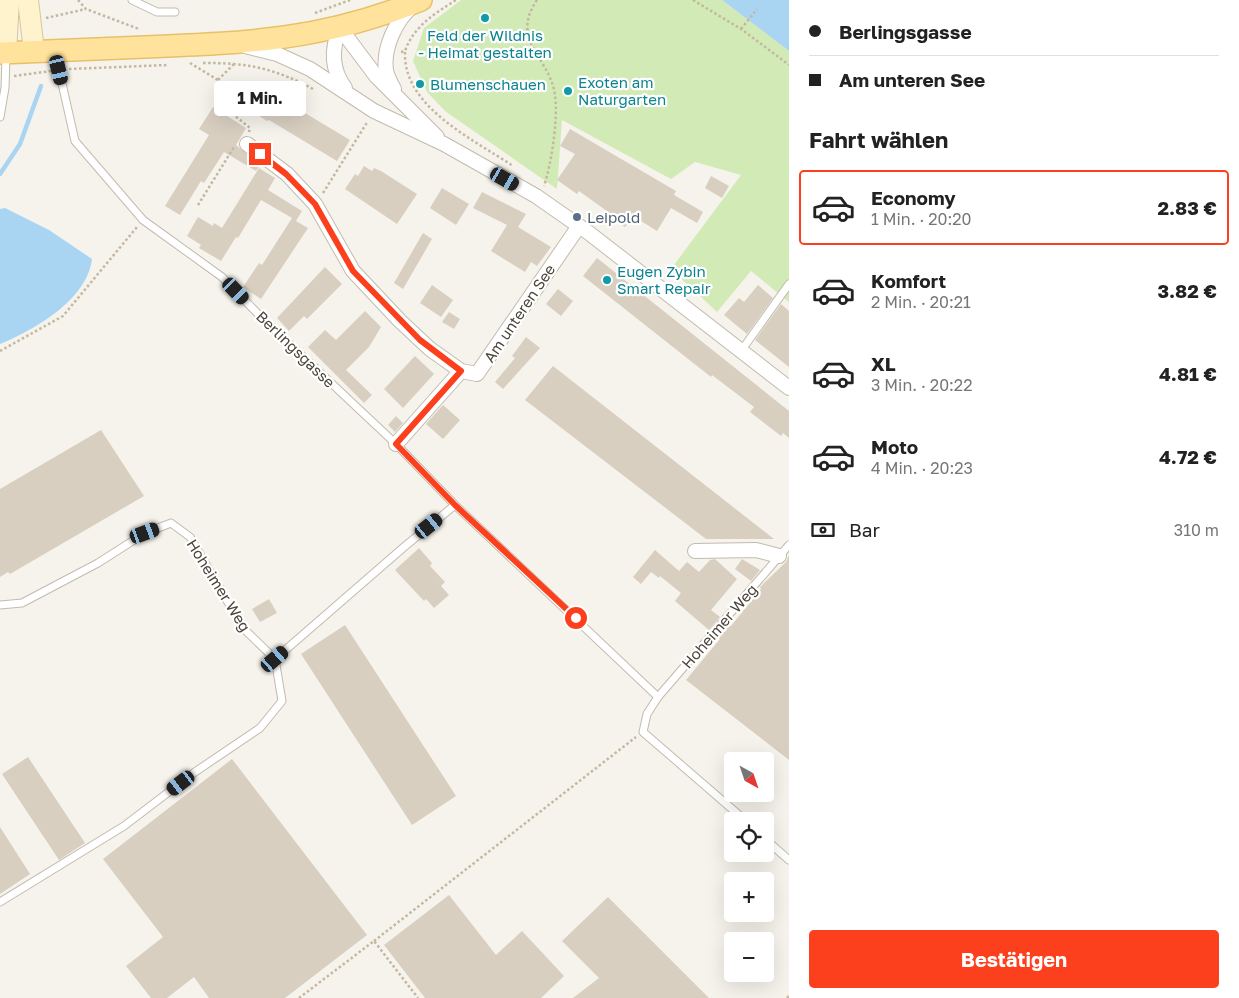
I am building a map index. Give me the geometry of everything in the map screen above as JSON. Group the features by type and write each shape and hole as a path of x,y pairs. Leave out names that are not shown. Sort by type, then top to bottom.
{"main road":[{"path":"9,0 3,52 234,44 292,38 340,28 384,15 421,0"},
{"path":"28,0 34,51"}],"street":[{"path":"398,96 386,70 390,45 403,16 421,0"},
{"path":"340,28 376,76 444,144"},
{"path":"340,28 335,40 333,59 339,78 351,94"},
{"path":"234,44 277,54 294,61 351,94 374,111 444,144 536,196 579,226 789,388"},
{"path":"247,144 286,174 315,204 353,271 430,349 461,371 396,444"},
{"name":"Am unteren See","path":"461,371 477,374 579,226"},
{"name":"Hoheimer Weg","path":"694,551 784,550"}],"lane":[{"path":"132,0 156,12 175,12"},
{"path":"0,117 6,88 3,52"},
{"name":"Berlingsgasse","path":"59,70 76,141 143,220 222,276 263,319 396,444 455,505 658,697"},
{"path":"741,351 789,284"},
{"path":"0,902 124,826 195,772 260,728 282,702 275,659 404,546 455,505"},
{"name":"Hoheimer Weg","path":"0,605 22,603 98,563 145,533 171,524 190,537 243,628 275,659"},
{"name":"Hoheimer Weg","path":"658,697 784,550"},
{"path":"658,697 647,714 643,732 736,812"},
{"path":"774,847 789,860"}],"path":[{"path":"78,0 86,9 140,29"},
{"path":"307,16 340,1 350,0"},
{"path":"536,196 544,185 550,164 555,110 555,94 549,78 526,33 527,18 537,0"},
{"path":"693,0 741,29 789,65"},
{"path":"741,29 757,9"},
{"path":"218,80 235,63 234,44"},
{"path":"175,46 190,63 218,80 225,92 230,111 250,128 247,144 234,148 198,205"},
{"path":"405,52 406,72 411,83 428,106 440,117 517,168"},
{"path":"315,204 374,111"},
{"path":"0,351 63,316 143,220"},
{"path":"299,998 643,732"},
{"path":"374,941 418,998"}],"green space":[{"path":"461,0 722,0 789,51 789,302 751,271 717,312 671,269 741,175 695,162 671,179 562,120 557,189 445,111 427,92 413,61 424,28"}],"water":[{"path":"722,0 789,0 789,51"},
{"path":"5,208 49,230 92,259 88,274 70,300 43,322 0,344 0,209"}],"building":[{"path":"264,101 279,111 285,101 350,140 337,161 256,114"},
{"path":"213,107 246,128 236,145 260,165 256,171 224,152 204,183 201,181 180,215 165,206 209,135 199,129"},
{"path":"570,129 676,191 674,195 703,212 697,223 671,208 657,231 633,216 625,227 609,216 611,214 579,191 577,194 557,180 575,154 560,146"},
{"path":"364,166 372,171 374,168 381,171 417,194 397,224 345,189 355,174 358,176"},
{"path":"259,168 275,178 268,190 302,211 296,221 308,228 261,299 243,287 259,263 262,265 292,218 261,200 238,238 236,237 221,261 199,248 201,245 187,236 198,217 213,226 214,223 222,228"},
{"path":"711,176 729,186 722,198 705,188"},
{"path":"442,188 469,204 456,225 430,208"},
{"path":"482,192 526,214 518,227 551,247 537,266 531,262 525,272 491,251 507,225 473,208"},
{"path":"423,233 432,239 403,289 394,283"},
{"path":"597,258 789,411 789,438 783,433 781,436 750,412 754,407 712,375 711,377 583,276"},
{"path":"325,267 342,284 307,319 304,316 289,331 277,318"},
{"path":"432,285 453,300 441,317 420,303"},
{"path":"758,285 773,298 747,334 724,315 739,298 744,302"},
{"path":"558,289 573,301 561,316 546,304"},
{"path":"781,304 789,311 789,367 755,340"},
{"path":"365,311 381,327 369,347 346,370 372,395 364,403 308,347 325,330 336,340"},
{"path":"449,312 460,319 454,329 442,322"},
{"path":"526,337 540,348 503,389 495,382 515,358 512,356"},
{"path":"415,356 434,374 403,408 384,389"},
{"path":"553,366 774,539 706,539 525,400"},
{"path":"443,405 460,420 443,439 426,424"},
{"path":"396,416 403,423 395,432 388,425"},
{"path":"101,430 144,496 10,574 8,572 0,577 0,489"},
{"path":"419,548 432,563 430,566 445,582 441,586 449,595 434,608 426,599 424,601 395,570"},
{"path":"655,550 679,571 687,562 699,572 710,560 715,559 737,579 711,610 720,617 709,630 675,601 681,593 660,576 659,578 651,572 641,584 633,577"},
{"path":"789,555 789,760 686,680 720,639 717,637 728,624 731,626 761,589 760,587 786,562"},
{"path":"742,559 760,570 751,581 735,569"},
{"path":"269,599 277,613 260,622 252,609"},
{"path":"345,625 456,796 412,825 301,654"},
{"path":"28,757 85,843 59,860 2,774"},
{"path":"232,759 367,935 285,998 209,998 194,977 167,998 151,998 126,966 163,937 103,859"},
{"path":"0,827 30,874 0,894"},
{"path":"449,895 496,955 522,931 564,976 541,998 425,998 384,945"},
{"path":"608,897 709,998 573,998 599,978 562,941"}],"waterway":[{"path":"0,174 20,144 41,86"}],"place":[{"name":"Feld der Wildnis - Heimat gestalten","path":"485,18"},
{"name":"Blumenschauen","path":"420,84"},
{"name":"Exoten am Naturgarten","path":"568,91"},
{"name":"Leipold","path":"577,217"},
{"name":"Eugen Zybin Smart Repair","path":"607,280"}],"route":[{"path":"260,154 286,174 315,204 320,216 353,271 420,340 461,371 396,444 455,505 576,618"}]}
